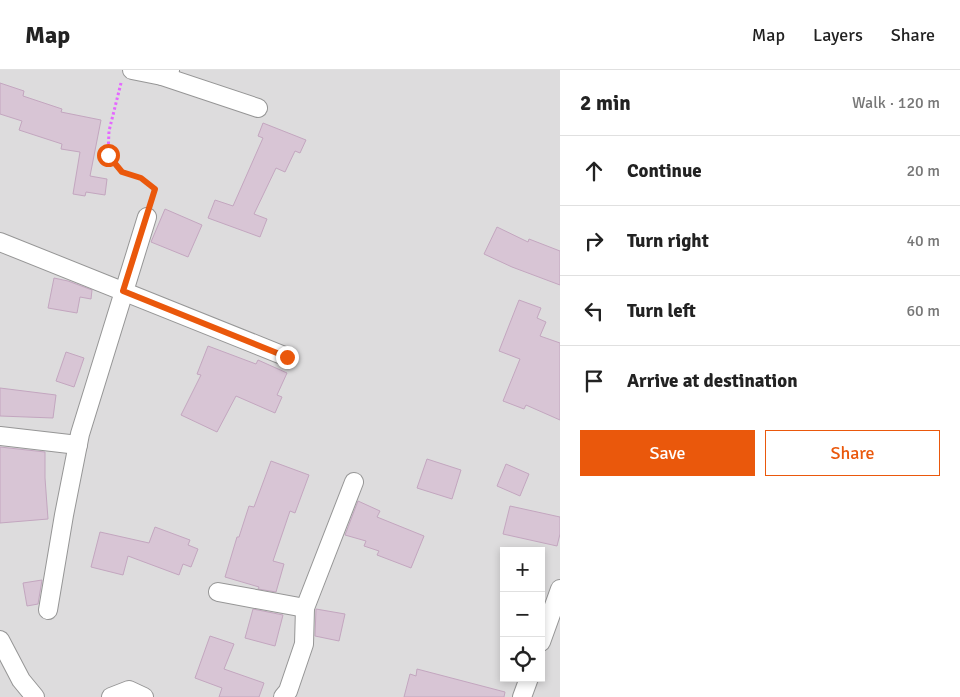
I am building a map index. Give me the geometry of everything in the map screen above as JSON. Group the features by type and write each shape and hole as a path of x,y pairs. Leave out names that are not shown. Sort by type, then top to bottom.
{"street":[{"path":"127,74 166,73 258,108"},
{"path":"48,610 78,445 123,291 147,217"},
{"path":"0,242 287,357"},
{"path":"0,436 78,445"},
{"path":"283,697 288,690 304,644 304,608 354,482"},
{"path":"543,637 560,589"},
{"path":"218,592 304,608"},
{"path":"0,640 21,680 35,697"},
{"path":"522,697 528,682"},
{"path":"111,697 129,690 144,697"}],"path":[{"path":"127,74 109,131 108,155 122,172 141,178 155,189 147,217"}],"shaded area":[{"path":"0,70 560,70 560,697 0,697"}],"building":[{"path":"0,83 24,91 23,96 62,109 61,112 101,120 90,176 107,179 105,195 86,192 85,196 73,194 80,152 61,149 62,144 19,130 22,121 0,114"},
{"path":"263,123 306,140 300,153 295,151 285,172 276,168 254,214 267,219 260,237 208,218 215,200 233,206 263,138 258,136"},
{"path":"165,209 202,225 188,257 151,242"},
{"path":"497,227 528,242 529,239 560,251 560,285 484,254"},
{"path":"54,278 92,290 91,299 80,297 77,313 48,308"},
{"path":"519,300 541,308 537,318 546,322 540,336 560,343 560,420 526,405 524,409 503,401 520,359 499,351"},
{"path":"208,346 256,364 258,360 287,373 277,395 282,397 275,413 236,396 217,432 181,415 201,375 197,374"},
{"path":"66,352 84,358 74,387 56,381"},
{"path":"0,388 56,395 53,418 0,416"},
{"path":"0,447 45,452 48,519 0,523"},
{"path":"427,459 461,470 452,499 417,488"},
{"path":"271,461 309,475 295,513 290,511 273,561 284,564 276,592 258,589 259,587 225,577 249,506 254,507"},
{"path":"506,464 529,474 520,496 497,486"},
{"path":"358,501 380,511 377,517 424,536 411,568 377,555 379,551 364,546 366,541 345,535"},
{"path":"510,506 560,517 560,534 557,546 503,534"},
{"path":"155,527 190,540 188,545 198,549 191,567 183,564 179,575 128,556 123,575 91,567 100,532 149,543"},
{"path":"42,580 38,604 27,606 23,583"},
{"path":"253,609 283,615 275,646 245,638"},
{"path":"316,609 345,614 339,641 315,636"},
{"path":"210,636 234,644 224,669 264,683 259,697 219,697 222,688 195,678"},
{"path":"417,669 505,692 504,697 404,697 410,674 416,676"}],"route":[{"path":"108,155 122,172 141,178 155,189 123,291 287,357"}]}
